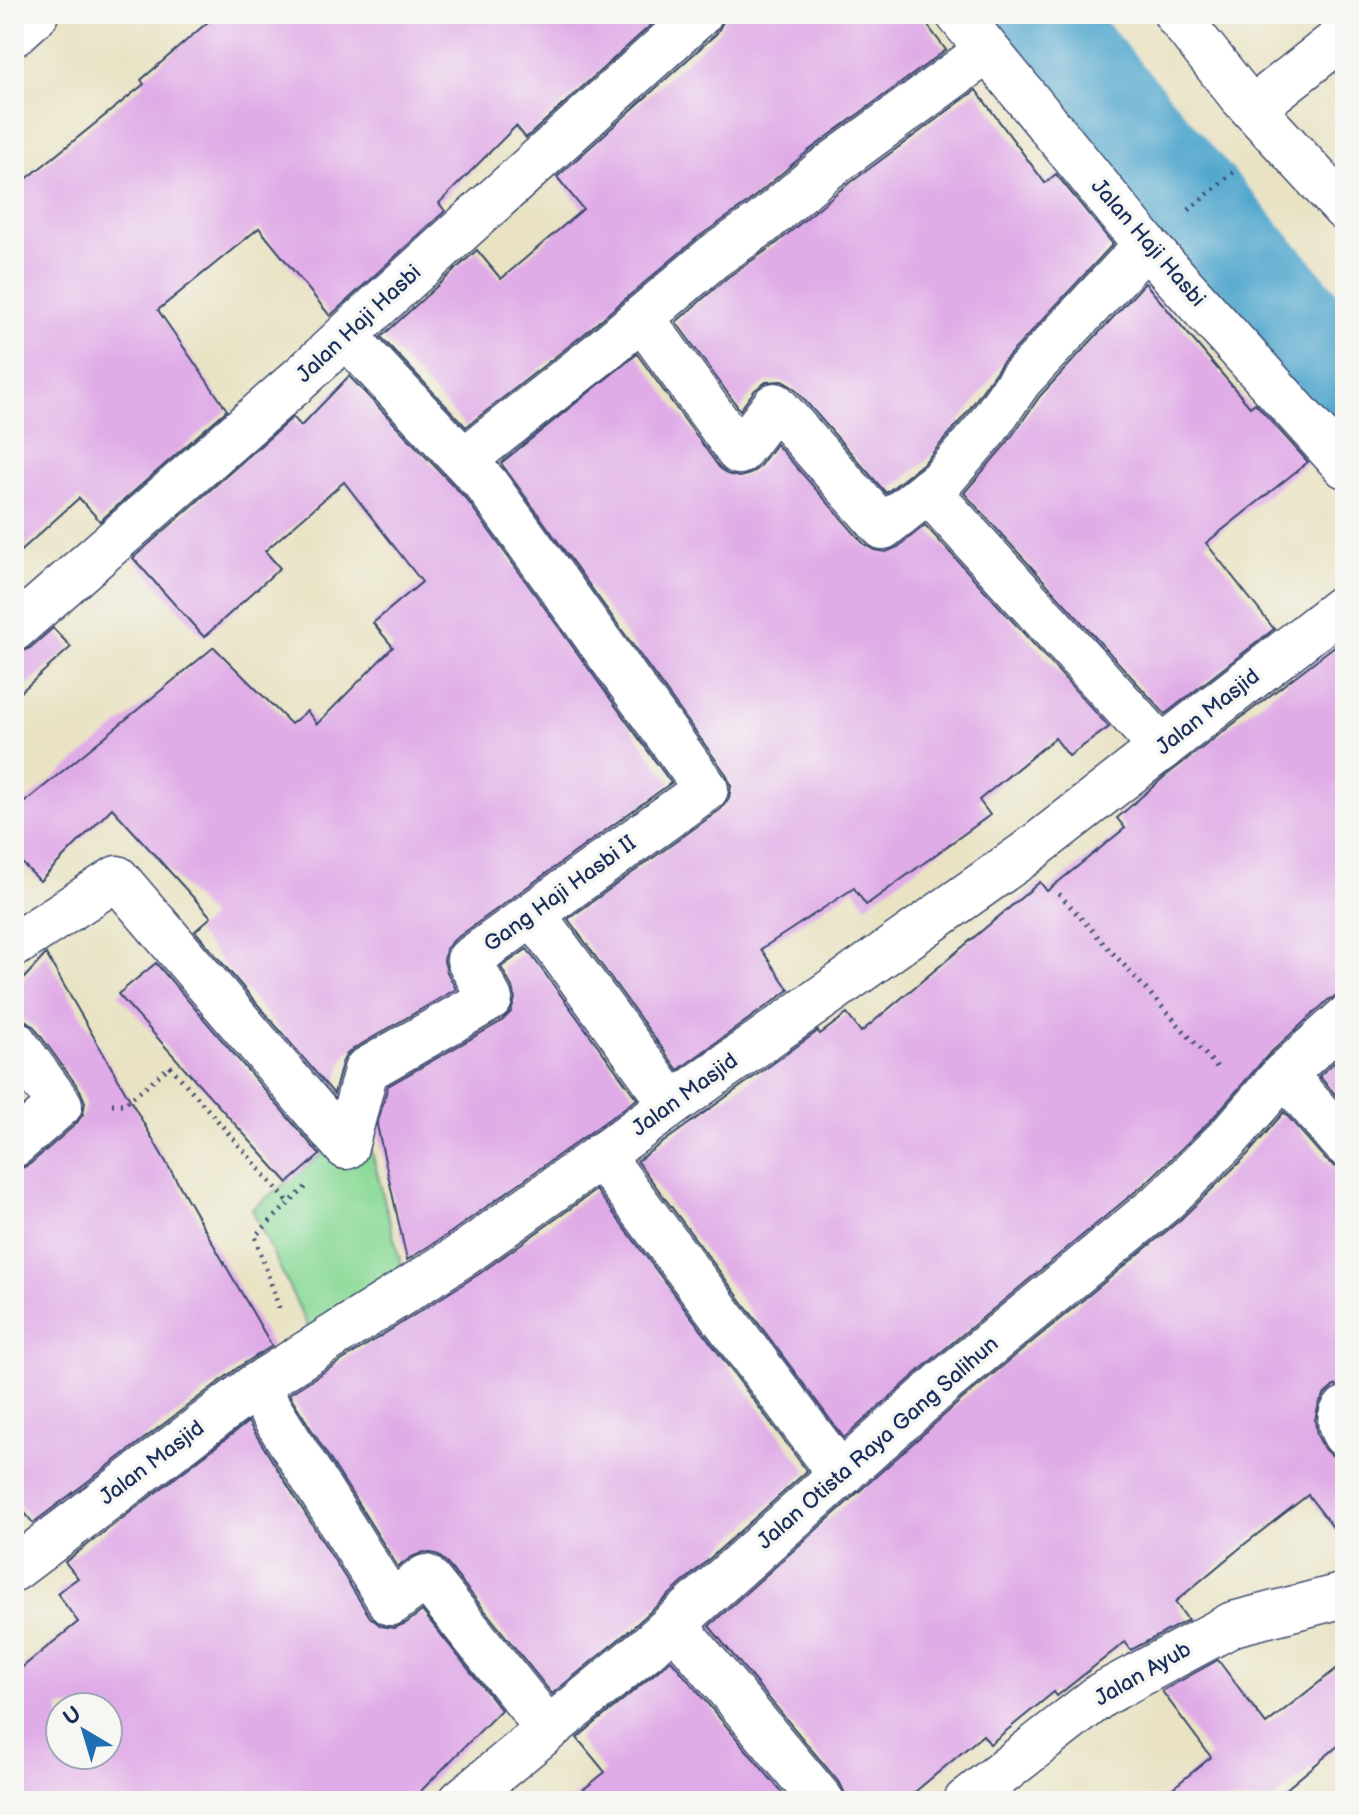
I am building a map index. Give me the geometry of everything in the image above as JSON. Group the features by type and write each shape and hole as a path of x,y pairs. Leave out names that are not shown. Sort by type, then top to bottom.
{"street":[{"path":"14,34 36,14"},
{"name":"Jalan Haji Hasbi","path":"14,629 304,375 700,14"},
{"name":"Jalan Haji Hasbi","path":"958,14 1146,245 1345,466"},
{"path":"1176,14 1240,95 1345,209"},
{"path":"1253,108 1345,35"},
{"path":"464,460 599,354 713,257 761,224 823,171 987,51"},
{"path":"642,318 739,452 775,405 883,527 942,480 971,447 1020,380 1146,245"},
{"name":"Gang Haji Hasbi II","path":"346,336 486,484 706,789 469,960 490,999 366,1070 346,1147"},
{"path":"928,491 1162,748"},
{"name":"Jalan Masjid","path":"18,1555 255,1386 464,1254 1024,855 1345,605"},
{"path":"14,945 117,878 346,1147"},
{"path":"533,914 672,1104"},
{"name":"Jalan Otista Raya Gang Salihun","path":"461,1801 674,1624 944,1382 1164,1201 1230,1136 1284,1074 1345,1019"},
{"path":"14,1042 60,1105 14,1145"},
{"path":"1284,1074 1345,1144"},
{"path":"601,1155 841,1475"},
{"path":"255,1386 391,1603 426,1577 548,1729"},
{"path":"1345,1409 1339,1421 1345,1435"},
{"name":"Jalan Ayub","path":"966,1801 1101,1695 1233,1624 1345,1595"},
{"path":"674,1624 822,1801"}],"path":[{"path":"1180,217 1237,169"},
{"path":"1024,855 1255,1107"},
{"path":"60,1105 125,1104 170,1066 290,1204"},
{"path":"296,1359 255,1236 346,1147"}],"green space":[{"path":"364,1122 402,1269 311,1333 252,1209"}],"building":[{"path":"217,14 663,14 526,138 516,126 439,203 445,211 330,316 259,228 158,310 227,410 100,521 79,498 14,557 14,189 144,84 141,80"},
{"path":"724,14 919,14 946,50 808,151 746,204 697,238 583,335 466,427 381,337 477,250 501,279 583,209 557,177 717,33"},
{"path":"976,90 1045,183 1056,174 1113,244 1002,363 966,414 925,462 886,493 794,388 782,381 766,382 755,390 740,410 676,322 728,277 777,243 839,191"},
{"path":"1145,283 1250,407 1255,403 1308,462 1206,543 1274,629 1165,714 964,493 1007,443 1040,396"},
{"path":"637,354 727,474 739,477 750,474 776,444 864,544 874,550 886,552 898,547 925,525 1109,727 1069,756 1055,738 979,800 990,815 866,905 854,888 761,949 789,990 678,1070 568,919 721,809 729,798 731,786 726,774 501,463"},
{"path":"349,376 467,500 671,783 454,940 446,949 444,961 456,989 346,1055 334,1094 195,931 211,917 112,808 40,881 14,855 14,811 214,647 291,724 307,711 317,724 393,647 373,623 422,582 344,482 265,551 280,568 204,637 133,558 293,417 301,426"},
{"path":"53,628 71,647 14,698 14,653 30,648"},
{"path":"1345,638 1345,995 1328,1000 1267,1056 1212,1119 1147,1182 928,1363 844,1438 637,1161 818,1031 820,1034 847,1014 861,1032 1040,882 1047,891 1125,828 1117,818 1164,777"},
{"path":"527,949 637,1099 450,1233 407,1260 377,1125 388,1086 502,1021 511,1012 515,999 501,967"},
{"path":"46,954 272,1346 240,1366 33,1523 14,1499 14,1169 30,1164 76,1124 83,1114 85,1102 80,1090 34,1027 14,1017 14,989"},
{"path":"156,963 320,1155 288,1183 118,994"},
{"path":"1345,1053 1345,1106 1319,1076"},
{"path":"1284,1112 1326,1160 1336,1167 1345,1168 1345,1384 1334,1386 1325,1394 1315,1420 1317,1435 1324,1448 1334,1457 1345,1460 1345,1543 1308,1495 1175,1602 1188,1620 1131,1650 1125,1642 1057,1696 1054,1692 990,1744 983,1735 904,1801 846,1801 841,1785 709,1626 960,1401 1180,1220 1248,1154"},
{"path":"596,1190 807,1471 630,1630 552,1694 445,1561 436,1554 424,1552 398,1567 289,1394 479,1274"},
{"path":"248,1422 370,1617 381,1626 394,1628 422,1611 501,1710 411,1801 14,1801 14,1674 78,1622 57,1593 78,1578 65,1562"},
{"path":"671,1660 789,1801 569,1801 605,1772 577,1738"},
{"path":"1218,1660 1266,1724 1345,1662 1345,1740 1272,1801 1157,1801 1211,1757 1162,1691"}],"waterway":[{"path":"1026,14 1345,387"}]}
